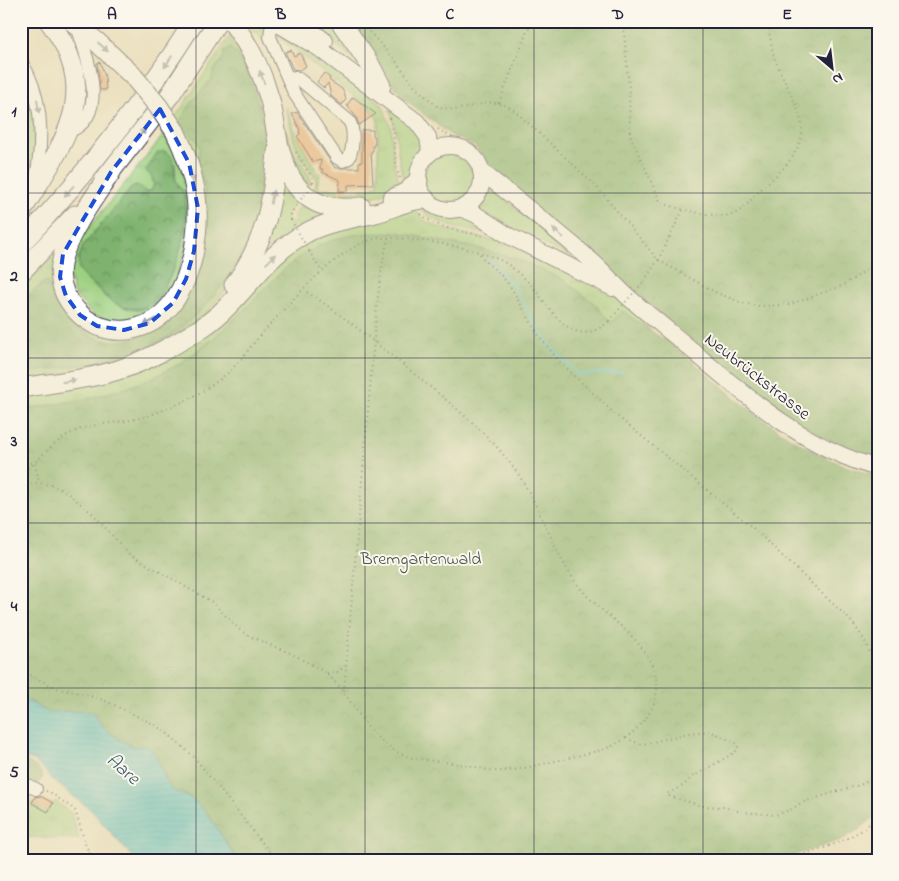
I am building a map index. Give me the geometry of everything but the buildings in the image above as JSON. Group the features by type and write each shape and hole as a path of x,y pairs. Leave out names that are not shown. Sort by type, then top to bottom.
{"highway":[{"path":"37,21 48,31 65,59 71,82 73,112"},
{"path":"21,212 68,132 78,97 76,75 65,44 49,21"},
{"path":"21,244 71,189 119,130 153,84 194,21"},
{"path":"340,21 369,63 381,86"},
{"path":"75,23 133,76 158,106 175,131 189,163 196,194 198,222 194,251 191,266 180,292 166,310 150,323 141,327 124,330 96,326 80,315 66,296 60,277 60,266 68,242 111,172"},
{"path":"21,272 62,230 111,172 222,23 254,56 273,109 278,142 287,170 293,183 306,196 322,204 347,208 378,204 411,189 411,183"},
{"path":"183,339 222,302 240,277 253,254 270,210 275,181 278,142"},
{"path":"21,388 115,371 144,360 204,327 215,318 271,259 306,232 338,221 377,213 412,200 422,205"}],"main road":[{"path":"299,21 428,123 451,146"},
{"path":"274,22 320,49 417,122 426,133 430,152"},
{"path":"451,146 458,147 470,154 483,166 481,186 478,193 467,205 453,210 422,205 420,191 411,183 418,175 422,162 430,152 451,146"},
{"name":"Neubrückstrasse","path":"483,166 509,192 596,264 626,295 744,394 801,434 836,453 878,468"},
{"name":"Neubrückstrasse","path":"460,208 475,214 509,236 626,295"}],"lane":[{"path":"274,22 270,37 288,79 294,93 335,156 341,160 349,158 352,128 347,118 299,79 295,77 288,79"},
{"path":"68,132 83,124 90,113 93,88 90,68 75,23"},
{"path":"21,61 35,91 40,120 40,158 33,192"},
{"path":"21,782 36,789"},
{"path":"874,860 878,857"}],"path":[{"path":"359,21 392,56 415,87 438,107 454,110 482,103 499,103 515,111 596,186 658,260 716,292 742,302 766,307 788,305 831,290 855,278 878,261"},
{"path":"499,103 524,38 534,21"},
{"path":"623,21 629,87 630,135 660,201 683,210 721,215 736,212 779,174 793,158 801,137 802,122 775,60 770,42 768,21"},
{"path":"389,113 397,164 411,183"},
{"path":"428,123 449,136 470,145 483,166"},
{"path":"311,188 291,213 291,220 322,272"},
{"path":"422,205 427,219 442,226 490,237"},
{"path":"21,475 54,444 80,429 97,424 136,419 152,414 172,406 212,385 236,365 281,313 322,272 362,242 388,238 414,240 492,256 513,268 531,285 562,324 579,332 594,330 609,321 644,281 658,260 683,210"},
{"path":"344,693 381,276 388,238"},
{"path":"479,252 485,261 510,286 539,336 560,362 616,414 753,528 850,620 861,633 878,676"},
{"path":"304,290 375,342 457,409 498,448 534,500 566,566 577,584 634,638 644,650 656,674 658,684 657,695 648,714 626,738 614,745 552,762 502,771 424,760 396,752 372,733 344,693 325,672"},
{"path":"21,462 35,463"},
{"path":"35,463 40,483"},
{"path":"21,484 40,483 66,492 93,514 129,554 212,602 240,630 249,636 292,654 325,672 332,674 338,672 346,664"},
{"path":"21,671 59,689 84,694 108,702 156,725 167,733 194,757 276,860"},
{"path":"626,738 644,744 689,733 710,731 738,744 738,749 734,753 667,794 702,806 724,807 741,812 776,815 790,810 801,803 860,785 873,778 878,778"},
{"path":"21,810 36,789 52,793 75,810 86,846 93,860"},
{"path":"786,860 841,842 878,817"}],"highlighted area":[{"path":"160,109 189,163 198,208 194,251 186,279 173,303 150,323 124,330 97,326 80,315 66,296 60,277 63,254 111,172"}],"green space":[{"path":"246,21 264,29 269,47 267,48 258,33 255,34"},
{"path":"307,21 336,21 364,68"},
{"path":"348,21 878,21 878,460 837,444 800,424 731,373 494,173 476,147 449,134 407,101 381,71"},
{"path":"281,30 382,104 391,127 394,164 401,187 358,201 326,198 323,194 312,190 316,184 316,178 301,158 294,141 286,107 296,134 320,175 317,185 320,189 358,191 369,189 378,184 378,121 374,112 282,40 276,44 274,34"},
{"path":"230,36 249,63 271,138 266,207 230,285 209,310 189,327 126,361 21,382 21,374 121,357 137,352 168,337 199,312 213,297 236,264 246,247 254,225 265,180 267,157 264,126 250,81 236,53 225,50 223,58 213,72 212,79 192,102 180,125 200,145 198,160 206,197 208,231 204,263 198,280 189,296 177,311 163,324 147,334 130,340 112,341 94,337 78,327 65,313 45,281 21,302 21,290 56,254 75,316 145,330 199,247 174,119"},
{"path":"231,48 244,65 254,90 265,139 266,166 257,218 248,242 235,266 220,288 202,307 174,332 157,344 116,358 21,374 21,302 45,281 50,285 61,308 75,325 93,337 107,341 128,340 148,333 167,322 181,308 192,292 205,254 207,213 198,159 199,144 179,122 192,102 212,79 213,72 223,58 225,50"},
{"path":"21,73 31,103 35,134 32,166 21,195 24,107 21,95"},
{"path":"21,95 27,136 21,176"},
{"path":"389,109 420,129 423,153 416,166 414,177 406,184 400,166 395,128"},
{"path":"284,127 293,150 310,177 311,183 308,186 293,164"},
{"path":"166,132 172,142 187,184 190,233 175,285 153,312 122,323 94,316 74,294 68,272 76,244","holes":["154,160 175,164 176,182 185,197 185,228 170,277 161,293 151,303 138,310 127,308 105,297 100,290 87,280 80,254 84,245 130,190 137,185 146,192 151,191 153,182 147,169"]},
{"path":"164,151 173,160 176,181 185,197 184,235 177,259 160,297 155,303 151,303 141,309 127,308 108,299 84,277 79,268 79,256 84,245 133,186 137,185 146,192 151,191 154,185 153,180 146,171 157,153"},
{"path":"449,153 458,155 469,164 474,178 472,187 463,198 449,203 440,201 429,192 424,178 426,169 435,158"},
{"path":"279,167 300,198 289,213 288,217 291,224 295,222 293,216 304,201 335,210 271,250 266,248"},
{"path":"485,184 593,269 474,209 474,205 482,194"},
{"path":"419,206 427,207 443,214 462,214 495,235 443,224 425,213"},
{"path":"412,207 425,221 441,228 505,243 588,280 641,317 650,331 622,311 612,324 522,261 485,250 401,233 338,238 307,252 214,338 179,364 146,382 87,399 21,410 21,394 36,397 45,393 110,378 282,263 281,259 302,241"},
{"name":"Bremgartenwald","path":"401,233 485,250 522,261 564,280 594,303 611,323 622,311 661,338 667,340 739,401 791,438 819,454 848,467 878,476 878,814 858,830 841,840 779,860 238,860 206,812 189,796 174,792 168,784 162,768 145,745 134,747 109,733 90,712 64,711 49,713 21,697 21,410 101,395 120,390 158,375 185,360 210,342 283,271 306,253 344,237 360,234"},
{"path":"21,760 33,765 40,772 43,778 37,784 21,779"},
{"path":"55,801 71,813 79,839 21,837 21,820 26,822 29,816 23,811 30,802 48,811"}],"water":[{"name":"Aare","path":"21,697 49,713 64,711 90,712 112,735 134,747 145,745 154,753 171,788 190,798 205,811 238,860 135,860 90,809 50,778 36,761 21,756"}],"waterway":[{"path":"488,260 513,285 539,331 554,351 579,375 622,372"}]}
